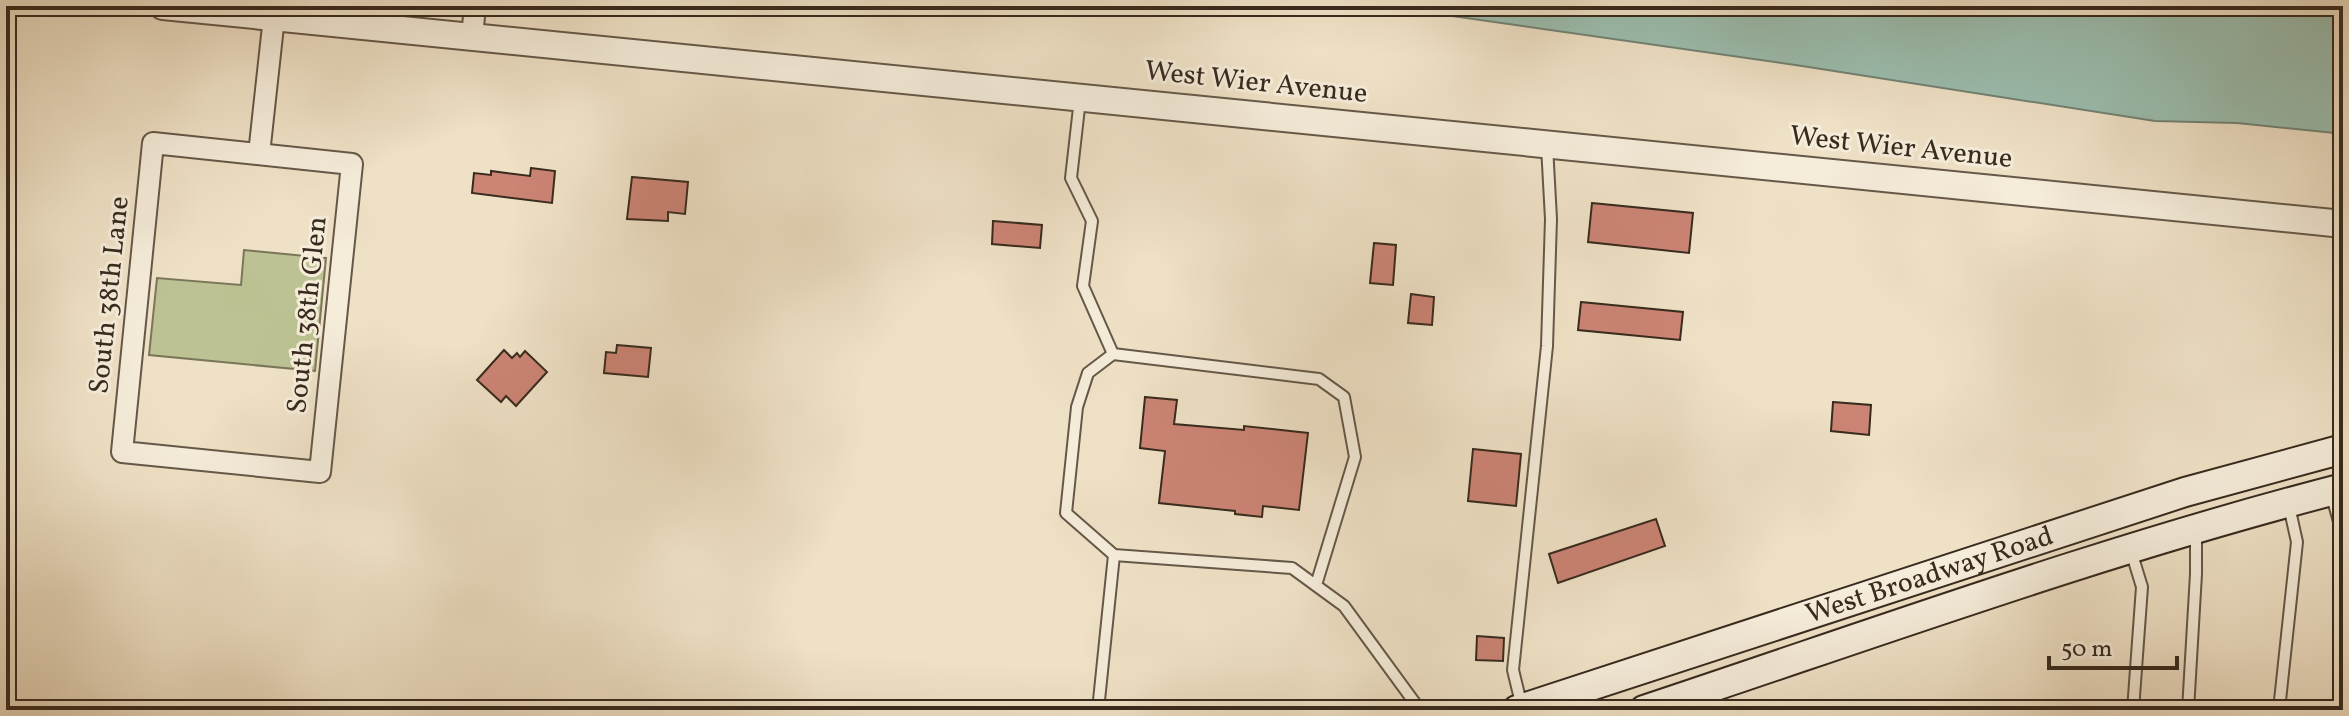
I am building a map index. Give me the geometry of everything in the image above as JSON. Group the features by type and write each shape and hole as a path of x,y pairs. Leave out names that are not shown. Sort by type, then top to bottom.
{"main road":[{"name":"West Broadway Road","path":"1521,709 2185,492 2343,449"},
{"name":"West Broadway Road","path":"1644,710 2196,528 2337,490"},
{"path":"2185,492 2196,528"},
{"path":"1937,573 1948,609"}],"street":[{"name":"West Wier Avenue","path":"163,6 2343,224"},
{"path":"472,37 475,6"},
{"path":"259,154 274,17"},
{"name":"South 38th Lane","path":"259,154 153,143 122,452 320,472"},
{"name":"South 38th Glen","path":"259,154 352,164 320,472"}],"lane":[{"path":"1080,97 1071,178 1092,221 1083,286 1113,354"},
{"path":"1521,709 1513,670 1547,346 1551,219 1547,144"},
{"path":"1316,585 1355,457 1344,397 1319,379 1113,354 1088,373 1077,407 1066,513 1114,555 1292,568 1344,606 1420,710"},
{"path":"2337,490 2343,536"},
{"path":"2279,710 2297,542 2288,502"},
{"path":"2188,710 2196,528"},
{"path":"2130,549 2142,587 2133,710"},
{"path":"1098,710 1114,555"}],"shaded area":[{"path":"1382,6 2343,6 2343,132 2237,123 2155,121 1802,66"},
{"path":"244,250 326,258 315,371 149,355 157,278 241,285"}],"building":[{"path":"531,168 555,171 552,203 472,193 474,173 491,175 491,171 530,176"},
{"path":"632,177 688,182 685,214 668,212 668,221 627,219"},
{"path":"1592,203 1693,213 1689,253 1588,242"},
{"path":"993,221 1042,225 1040,248 992,244"},
{"path":"1374,243 1396,245 1393,285 1370,283"},
{"path":"1411,294 1434,297 1432,325 1408,323"},
{"path":"1581,302 1683,312 1680,340 1578,330"},
{"path":"617,345 651,348 648,377 604,373 606,352 616,353"},
{"path":"504,350 512,358 517,353 520,357 525,351 547,372 516,406 506,396 501,402 477,380"},
{"path":"1145,397 1177,400 1174,424 1244,430 1244,426 1308,433 1299,510 1263,506 1262,517 1159,503 1165,451 1140,448"},
{"path":"1833,402 1871,405 1869,435 1831,431"},
{"path":"1473,449 1521,454 1516,506 1468,501"},
{"path":"1656,519 1665,546 1558,583 1549,554"},
{"path":"1477,636 1504,638 1503,661 1476,660"}]}
